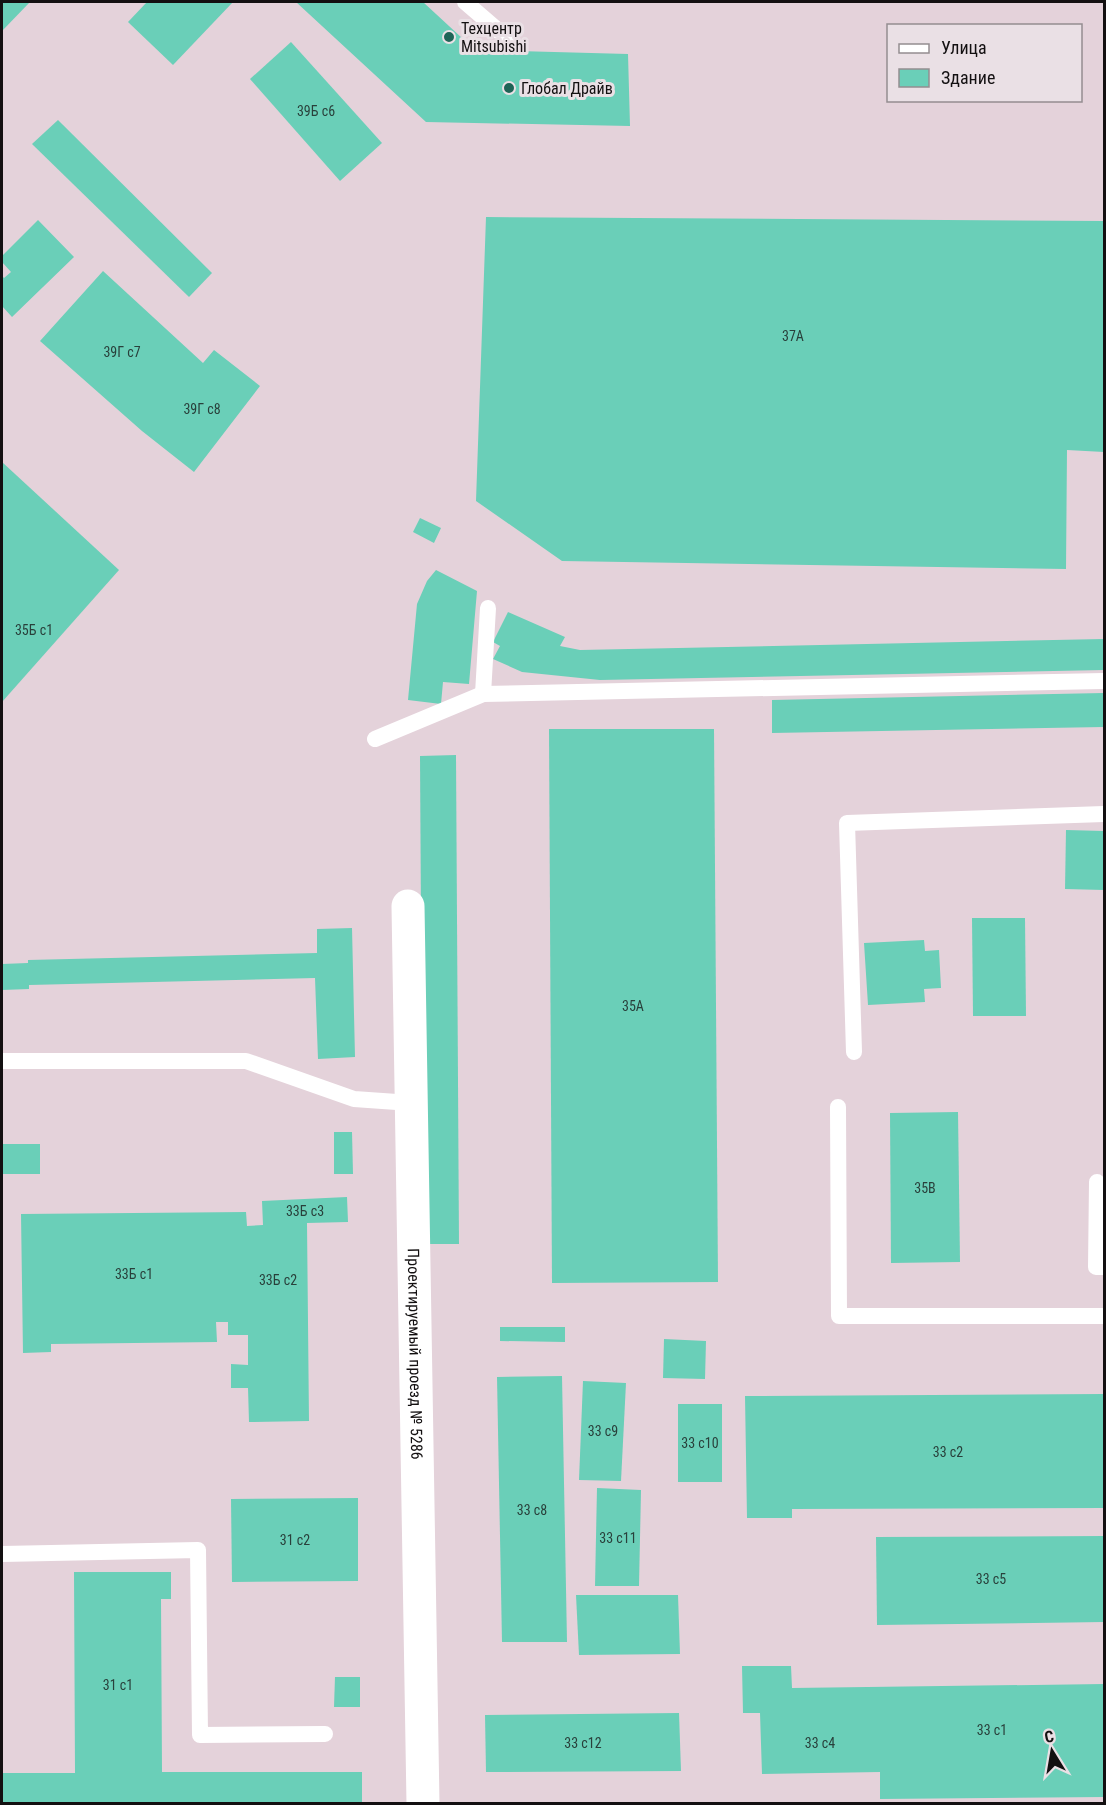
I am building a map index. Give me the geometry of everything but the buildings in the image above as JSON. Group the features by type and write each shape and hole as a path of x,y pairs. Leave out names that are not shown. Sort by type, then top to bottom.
{"street":[{"name":"Проектируемый проезд № 5286","path":"408,906 423,1803"}],"lane":[{"path":"465,2 508,39"},
{"path":"483,694 488,608"},
{"path":"375,739 483,694 1104,681"},
{"path":"854,1052 847,823 1104,814"},
{"path":"2,1061 246,1061 354,1099 411,1103"},
{"path":"837,1107 839,1316 1104,1316"},
{"path":"1097,1182 1096,1267 1104,1267"},
{"path":"2,1554 198,1550 200,1735 325,1734"}],"shaded area":[{"path":"2,2 1104,2 1104,1803 2,1803"}],"place":[{"name":"Техцентр Mitsubishi","path":"449,37"},
{"name":"Глобал Драйв","path":"509,88"}]}
